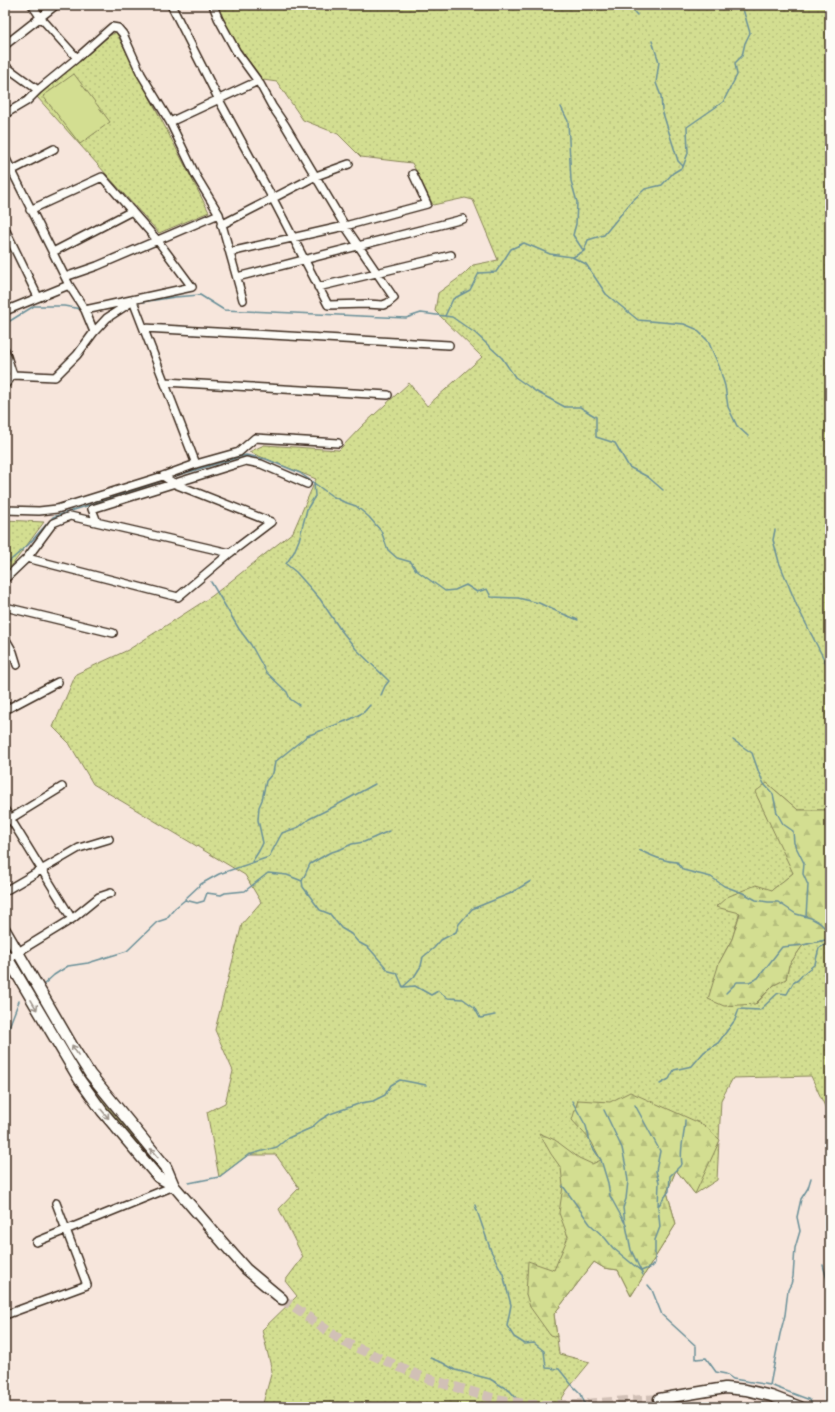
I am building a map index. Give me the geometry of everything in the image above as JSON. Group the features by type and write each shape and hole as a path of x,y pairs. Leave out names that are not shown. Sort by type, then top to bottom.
{"main road":[{"path":"5,930 90,1074 166,1167 174,1186 246,1269 282,1299"},
{"path":"6,958 78,1079 102,1111 158,1177 174,1186"},
{"path":"23,985 33,978"},
{"path":"659,1399 725,1388 746,1390 771,1396 800,1407"}],"street":[{"path":"32,5 40,18 77,58"},
{"path":"5,45 56,5"},
{"path":"171,5 219,100 273,199 328,305 383,305 388,303 394,298 345,226 258,81 236,51 212,5"},
{"path":"5,114 26,101 112,27 118,28 123,34 141,74 170,122 196,176 219,214 243,300"},
{"path":"5,66 38,90"},
{"path":"170,122 258,81"},
{"path":"5,174 54,149"},
{"path":"5,157 30,210 69,285 85,310 94,332"},
{"path":"221,225 316,176 350,164"},
{"path":"230,252 345,226 427,204 413,174"},
{"path":"30,210 102,177 158,240 192,287 85,310"},
{"path":"52,252 132,211"},
{"path":"65,277 97,266 219,214"},
{"path":"236,277 463,219"},
{"path":"5,229 38,297"},
{"path":"318,287 451,255"},
{"path":"5,311 69,285"},
{"path":"133,300 196,464"},
{"path":"12,375 55,377 77,355 106,318 133,300"},
{"path":"144,328 449,345"},
{"path":"5,350 12,375"},
{"path":"5,385 12,375"},
{"path":"165,382 388,395"},
{"path":"5,510 39,511 57,509 196,464 239,452 255,438 338,443"},
{"path":"97,522 92,508 246,460 261,464 307,484"},
{"path":"27,558 178,597 230,553 271,522 173,483 162,476"},
{"path":"5,579 27,558 53,523 70,516 230,553"},
{"path":"5,607 113,633"},
{"path":"5,638 13,652 17,665"},
{"path":"5,710 58,682"},
{"path":"8,821 62,787"},
{"path":"5,810 8,821 42,870 72,919"},
{"path":"5,891 79,848 110,839"},
{"path":"6,958 18,953 72,919 98,897 111,893"},
{"path":"36,1242 174,1186"},
{"path":"5,1315 87,1285 56,1203"}],"green space":[{"path":"216,5 830,5 830,810 798,810 767,783 793,873 772,890 716,906 740,912 732,939 719,963 756,1004 774,985 786,979 789,965 803,945 830,939 830,1112 828,1113 811,1076 733,1078 721,1100 717,1180 695,1194 676,1170 667,1192 676,1224 631,1296 618,1270 604,1268 594,1262 554,1314 559,1354 590,1362 567,1390 557,1407 262,1407 272,1371 262,1330 297,1296 285,1281 303,1257 279,1209 299,1188 276,1155 248,1155 219,1177 207,1112 225,1103 233,1071 215,1030 242,924 261,902 245,875 93,784 69,743 53,727 76,674 128,650 212,596 293,532 316,479 249,452 264,445 339,450 362,426 409,383 427,406 482,357 435,311 438,293 463,275 473,265 498,260 473,200 465,198 433,205 412,163 361,157 338,134 303,120 277,82 263,80 237,45"},
{"path":"116,32 209,212 159,233 37,97 109,36"},
{"path":"74,74 110,122 80,144 43,96"},
{"path":"5,520 44,522 7,572 5,571"},
{"path":"767,783 798,810 830,810 830,939 803,945 789,965 786,979 774,985 755,1004 724,1006 708,999 719,963 732,939 740,913 716,907 727,897 756,885 772,890 793,873 755,792"},
{"path":"45,1010 75,1062 94,1090 163,1173 147,1159 87,1087 40,1012"},
{"path":"630,1092 704,1125 720,1140 695,1194 676,1170 667,1192 676,1224 631,1296 618,1270 604,1268 594,1262 554,1314 557,1337 550,1335 530,1307 526,1294 528,1261 554,1270 568,1237 559,1213 563,1186 561,1168 539,1133 555,1140 579,1158 592,1164 601,1160 591,1141 572,1120 578,1100 610,1102"}],"waterway":[{"path":"628,5 637,15"},
{"path":"573,257 584,251 588,240 604,235 632,201 645,189 662,185 673,173 683,167 688,153 687,127 723,102 737,75 735,63 742,56 745,43 750,33 743,9 744,5"},
{"path":"652,41 659,62 656,83 661,96 662,110 678,161 683,166"},
{"path":"561,107 568,121 571,181 577,202 576,224 573,235 583,250"},
{"path":"445,316 453,299 470,290 479,273 496,272 511,249 524,243 550,254 572,257 586,264 606,294 638,320 684,324 696,329 708,341 719,366 725,386 728,407 737,426 748,436"},
{"path":"136,303 200,295 224,310 406,318 421,313 452,317 475,333 502,358 515,377 535,391 565,407 580,407 596,417 596,437 615,443 629,467 648,477 663,490"},
{"path":"5,324 34,306 64,306 81,309"},
{"path":"172,477 246,455 266,459 300,473 332,496 356,506 369,517 381,531 388,550 397,558 411,562 416,570 445,591 455,590 466,585 477,592 487,589 491,597 518,598 539,603 578,620"},
{"path":"5,565 28,545 53,517 162,481"},
{"path":"314,483 315,496 307,509 299,540 294,552 286,564 296,572 320,599 340,629 356,649 389,681 381,695"},
{"path":"775,530 773,540 779,562 797,606 830,671"},
{"path":"211,582 239,629 251,645 266,672 287,692 290,699 299,705"},
{"path":"252,862 263,843 258,820 259,807 266,781 273,773 275,762 307,736 351,719 364,712 370,705"},
{"path":"733,740 752,753 764,784 773,794 777,813 783,824 793,831 794,843 804,863 803,874 808,885 806,916"},
{"path":"185,899 201,884 219,874 269,857 282,833 299,827 309,819 375,784"},
{"path":"302,881 310,864 329,853 352,844 364,842 389,831"},
{"path":"639,850 662,859 677,862 683,870 711,877 724,886 743,893 756,900 778,902 796,914 811,918 820,923 830,933"},
{"path":"42,986 54,975 68,966 88,963 127,951 157,922 166,919 175,908 185,900 197,903 204,901 207,893 221,895 225,893 245,891 268,873 287,875 302,881 303,887 320,910 330,914 341,928 351,934 358,942 369,948 389,971 397,973 403,987 415,986 431,995 438,991 448,998 463,999 474,1007 480,1018 495,1015"},
{"path":"404,986 414,977 421,966 423,957 441,940 456,932 459,924 472,909 509,894 531,881"},
{"path":"726,993 737,982 749,982 758,978 782,947 803,945 830,939"},
{"path":"660,1084 669,1079 674,1070 692,1066 704,1052 718,1043 735,1020 739,1009 760,1010 778,993 787,994 793,983 815,964 819,948 830,942"},
{"path":"5,1037 19,1001"},
{"path":"189,1183 219,1177 248,1155 277,1147 288,1138 311,1128 330,1114 361,1103 373,1101 385,1095 391,1085 400,1080 426,1085"},
{"path":"572,1101 586,1126 591,1145 601,1160 608,1183 610,1196 626,1225 631,1250 641,1271 651,1267 655,1263 655,1240 660,1227 658,1207 659,1182 656,1171 660,1151 635,1105"},
{"path":"604,1110 622,1148 626,1167 628,1181 626,1199 623,1208 625,1223"},
{"path":"659,1205 669,1191 670,1176 682,1164 681,1153 685,1120"},
{"path":"770,1385 785,1315 788,1290 793,1277 795,1248 800,1231 797,1217 801,1199 808,1188 811,1178"},
{"path":"563,1186 590,1224 613,1248 641,1271 643,1275"},
{"path":"475,1205 491,1251 503,1274 511,1305 507,1326 514,1337 525,1344 534,1343 544,1351 546,1368 559,1369 581,1394 586,1407"},
{"path":"823,1265 829,1286 829,1307 827,1315 830,1334"},
{"path":"648,1285 652,1290 662,1315 696,1346 696,1359 706,1358 716,1372 726,1374 733,1379 770,1385 810,1400 812,1405 816,1407"},
{"path":"430,1358 455,1370 490,1379 510,1391 524,1407"},
{"path":"757,1407 763,1403"},
{"path":"695,1407 710,1405 734,1407"},
{"path":"613,1407 635,1407"}],"tunnel":[{"path":"282,1299 344,1342 422,1377 492,1398 529,1405 567,1405 659,1399"}]}
